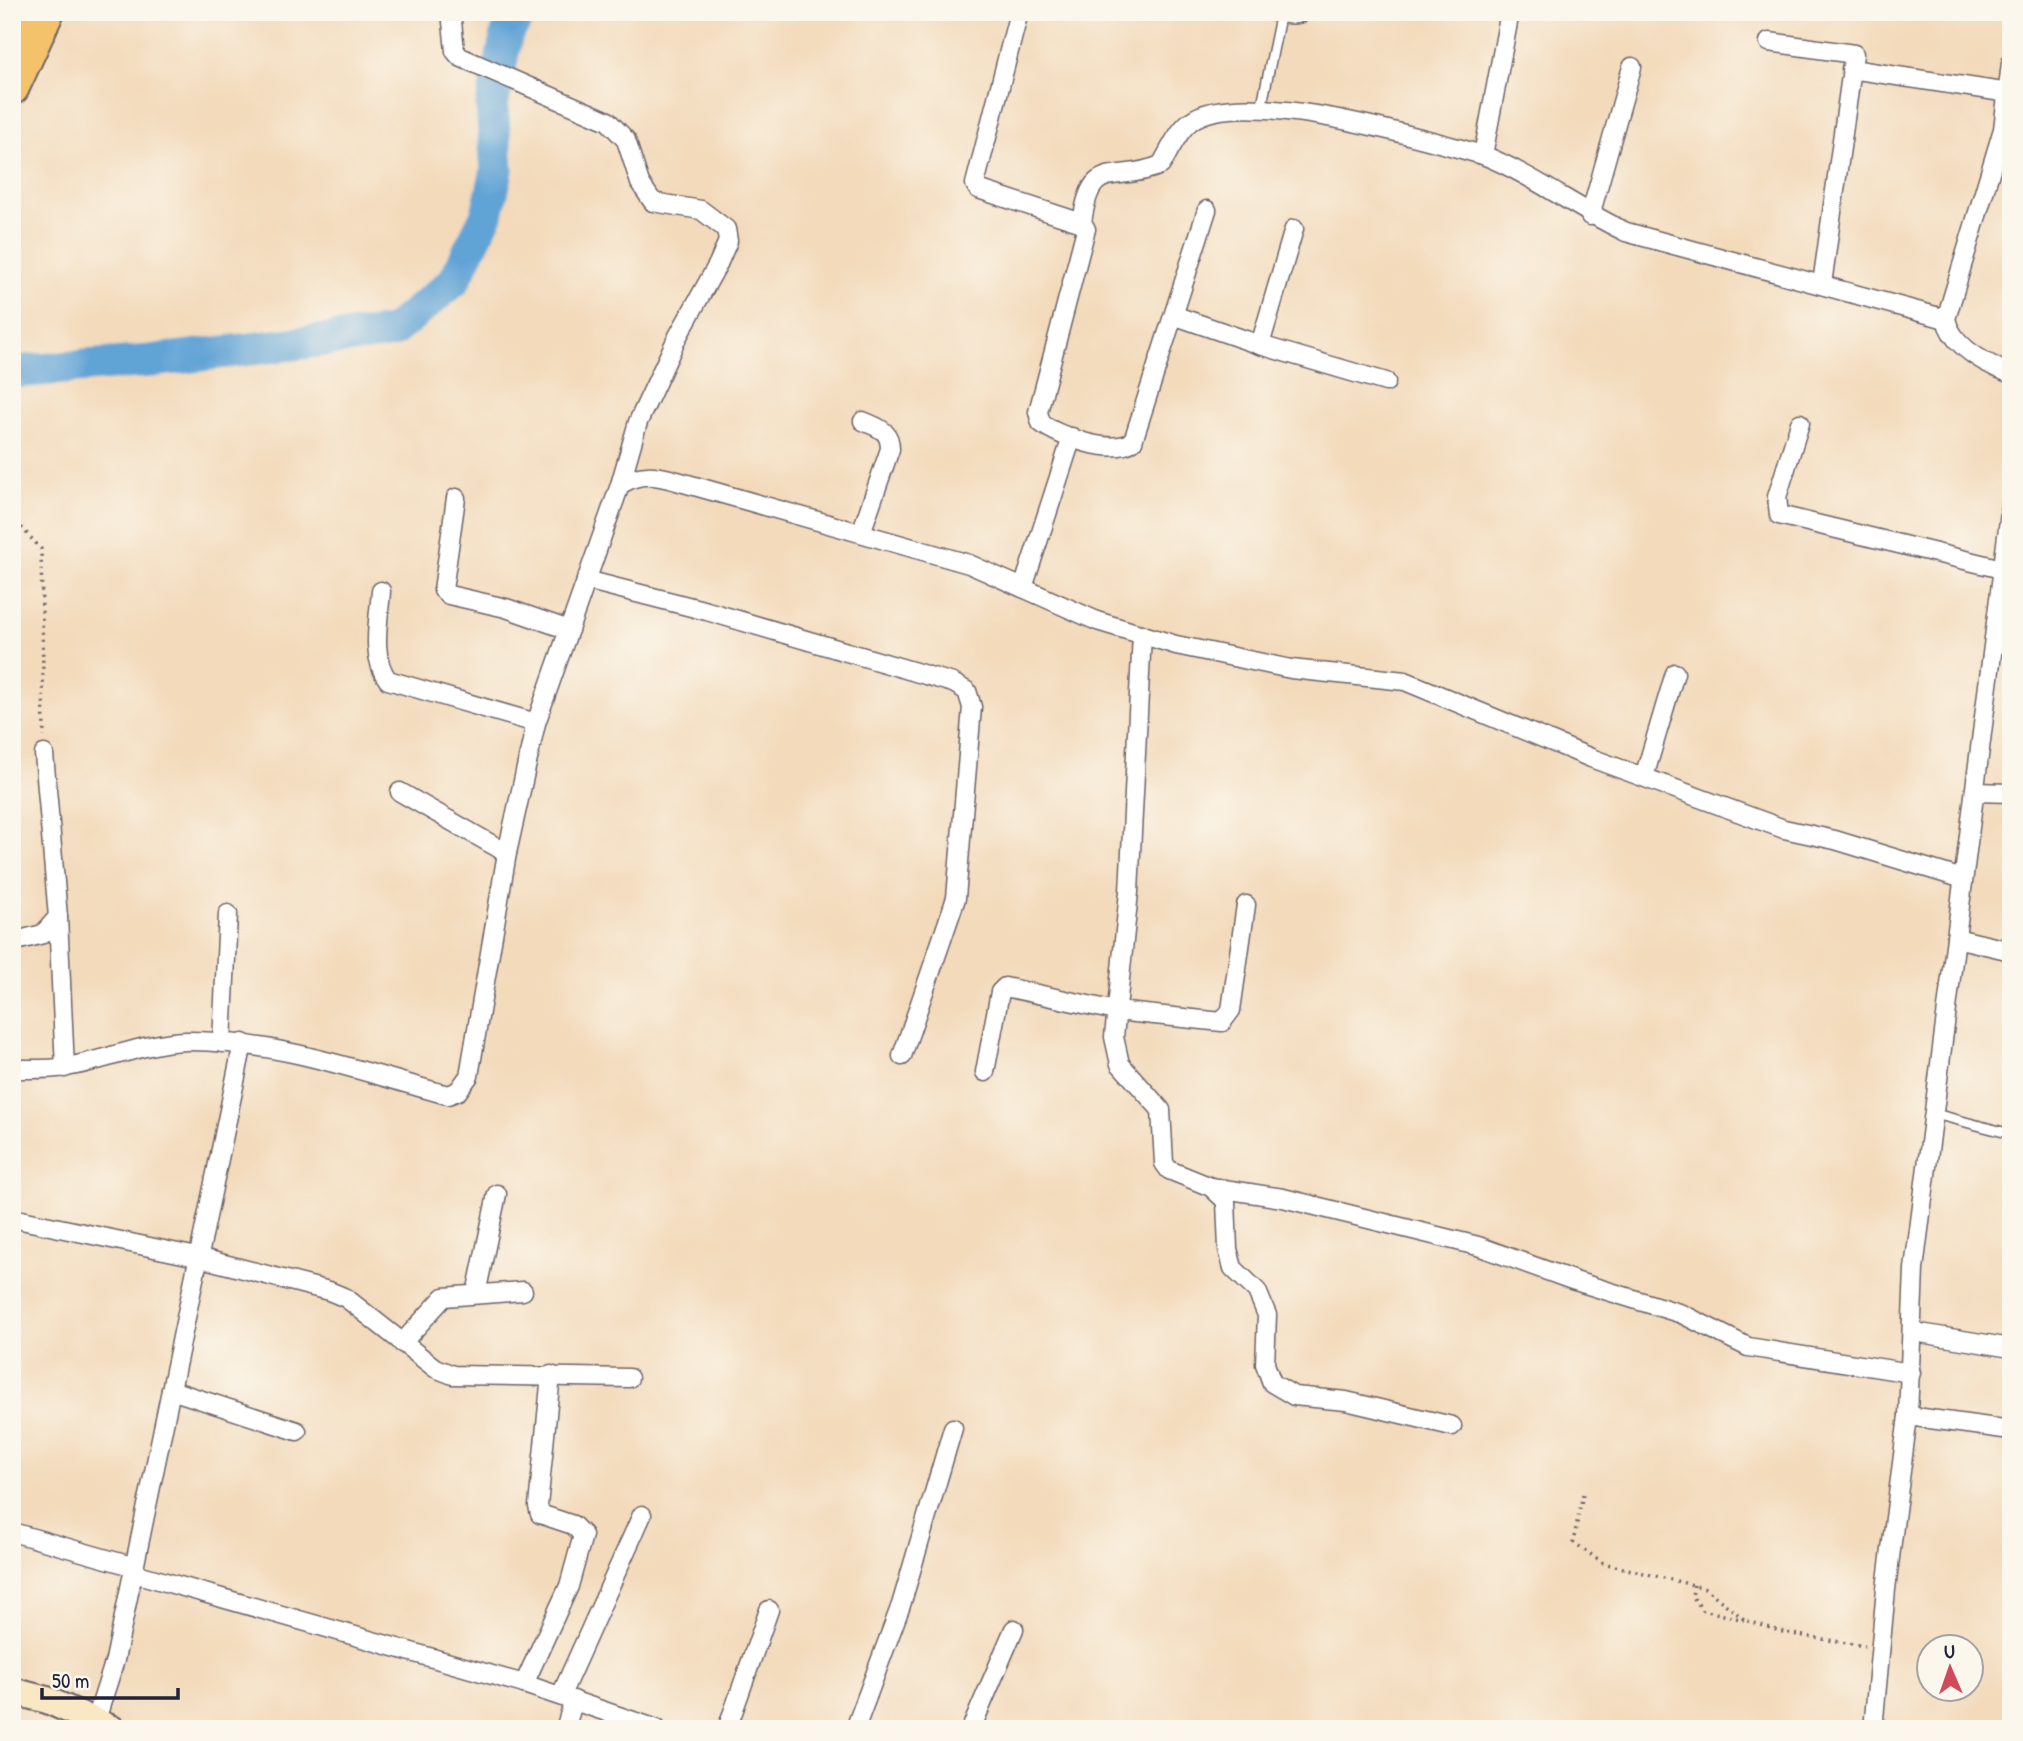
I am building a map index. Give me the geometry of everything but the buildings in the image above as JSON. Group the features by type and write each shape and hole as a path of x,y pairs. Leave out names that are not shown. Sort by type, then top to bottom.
{"highway":[{"path":"12,88 47,12"}],"main road":[{"path":"12,1691 47,1700 93,1723"}],"street":[{"path":"12,1069 65,1068 152,1046 184,1041 280,1049 448,1095 458,1091 469,1076 507,853 536,723 620,485 638,422 678,336 728,241 726,229 701,210 653,202 640,183 632,154 620,129 557,98 460,57 456,51 451,12"},
{"path":"1019,12 975,184 978,189 1082,223 1086,229 1038,419 1049,429 1113,448 1126,447 1133,441 1176,316 1207,210"},
{"path":"1483,155 1510,12"},
{"path":"1769,42 1854,54 1822,284"},
{"path":"2011,63 2007,130 1946,318 1949,330 1961,345 1993,367 2011,374"},
{"path":"1590,216 1632,67"},
{"path":"1851,69 2009,93"},
{"path":"1082,223 1086,195 1097,180 1161,165 1188,122 1202,115 1232,109 1261,109 1329,118 1483,155 1507,165 1590,216 1626,232 1946,318"},
{"path":"1259,345 1294,229"},
{"path":"1176,316 1259,345 1386,382"},
{"path":"862,533 890,449 890,438 884,430 863,421"},
{"path":"1800,423 1777,497 1779,515 2002,569"},
{"path":"1023,588 1072,438"},
{"path":"620,485 635,475 652,475 862,533 969,564 1097,621 1176,645 1292,669 1405,681 1644,777 1784,829 1835,840 1963,879"},
{"path":"456,498 443,590 449,595 506,608 569,630"},
{"path":"1874,1729 1908,1416 1914,1332 1914,1269 2011,504"},
{"path":"586,580 720,615 953,683 967,691 972,707 956,898 902,1056"},
{"path":"381,591 377,651 381,670 388,680 536,723"},
{"path":"1142,634 1129,892 1116,1012 1115,1052 1120,1064 1161,1110 1164,1164 1169,1170 1211,1187 1283,1198 1478,1246 1575,1281 1682,1314 1748,1347 1911,1373"},
{"path":"1644,777 1675,673"},
{"path":"44,754 58,917 65,1068"},
{"path":"400,792 507,853"},
{"path":"1975,792 2011,793"},
{"path":"985,1072 1000,992 1005,987 1116,1012 1222,1022 1231,1010 1246,905"},
{"path":"222,1043 228,914"},
{"path":"12,942 43,934 58,917"},
{"path":"1956,938 2011,951"},
{"path":"93,1723 115,1660 135,1570 197,1257 243,1044"},
{"path":"1211,1187 1226,1201 1228,1249 1233,1268 1262,1300 1267,1315 1265,1364 1272,1383 1294,1396 1346,1401 1452,1426"},
{"path":"476,1294 497,1194"},
{"path":"12,1218 197,1257 329,1291 346,1298 435,1368 453,1374 629,1378"},
{"path":"402,1343 444,1297 523,1291"},
{"path":"1914,1332 2011,1348"},
{"path":"524,1684 569,1586 583,1535 573,1525 540,1514 538,1506 551,1375"},
{"path":"171,1390 298,1431"},
{"path":"1908,1416 2011,1430"},
{"path":"855,1729 901,1605 953,1427"},
{"path":"565,1729 568,1698 642,1515"},
{"path":"12,1532 524,1684 657,1729"},
{"path":"727,1729 769,1610"},
{"path":"971,1729 1014,1629"}],"lane":[{"path":"1258,12 1296,19 1304,18 1309,12"},
{"path":"1261,109 1280,17"},
{"path":"1935,1114 2011,1134"}],"path":[{"path":"12,517 41,549 44,754"},
{"path":"1583,1494 1573,1542 1576,1547 1603,1563 1685,1580 1705,1588 1745,1620"},
{"path":"1694,1585 1692,1596 1703,1610 1786,1633 1881,1648"}],"waterway":[{"path":"12,372 150,361 392,332 454,281 487,214 497,170 492,106 507,33 522,12"}]}
